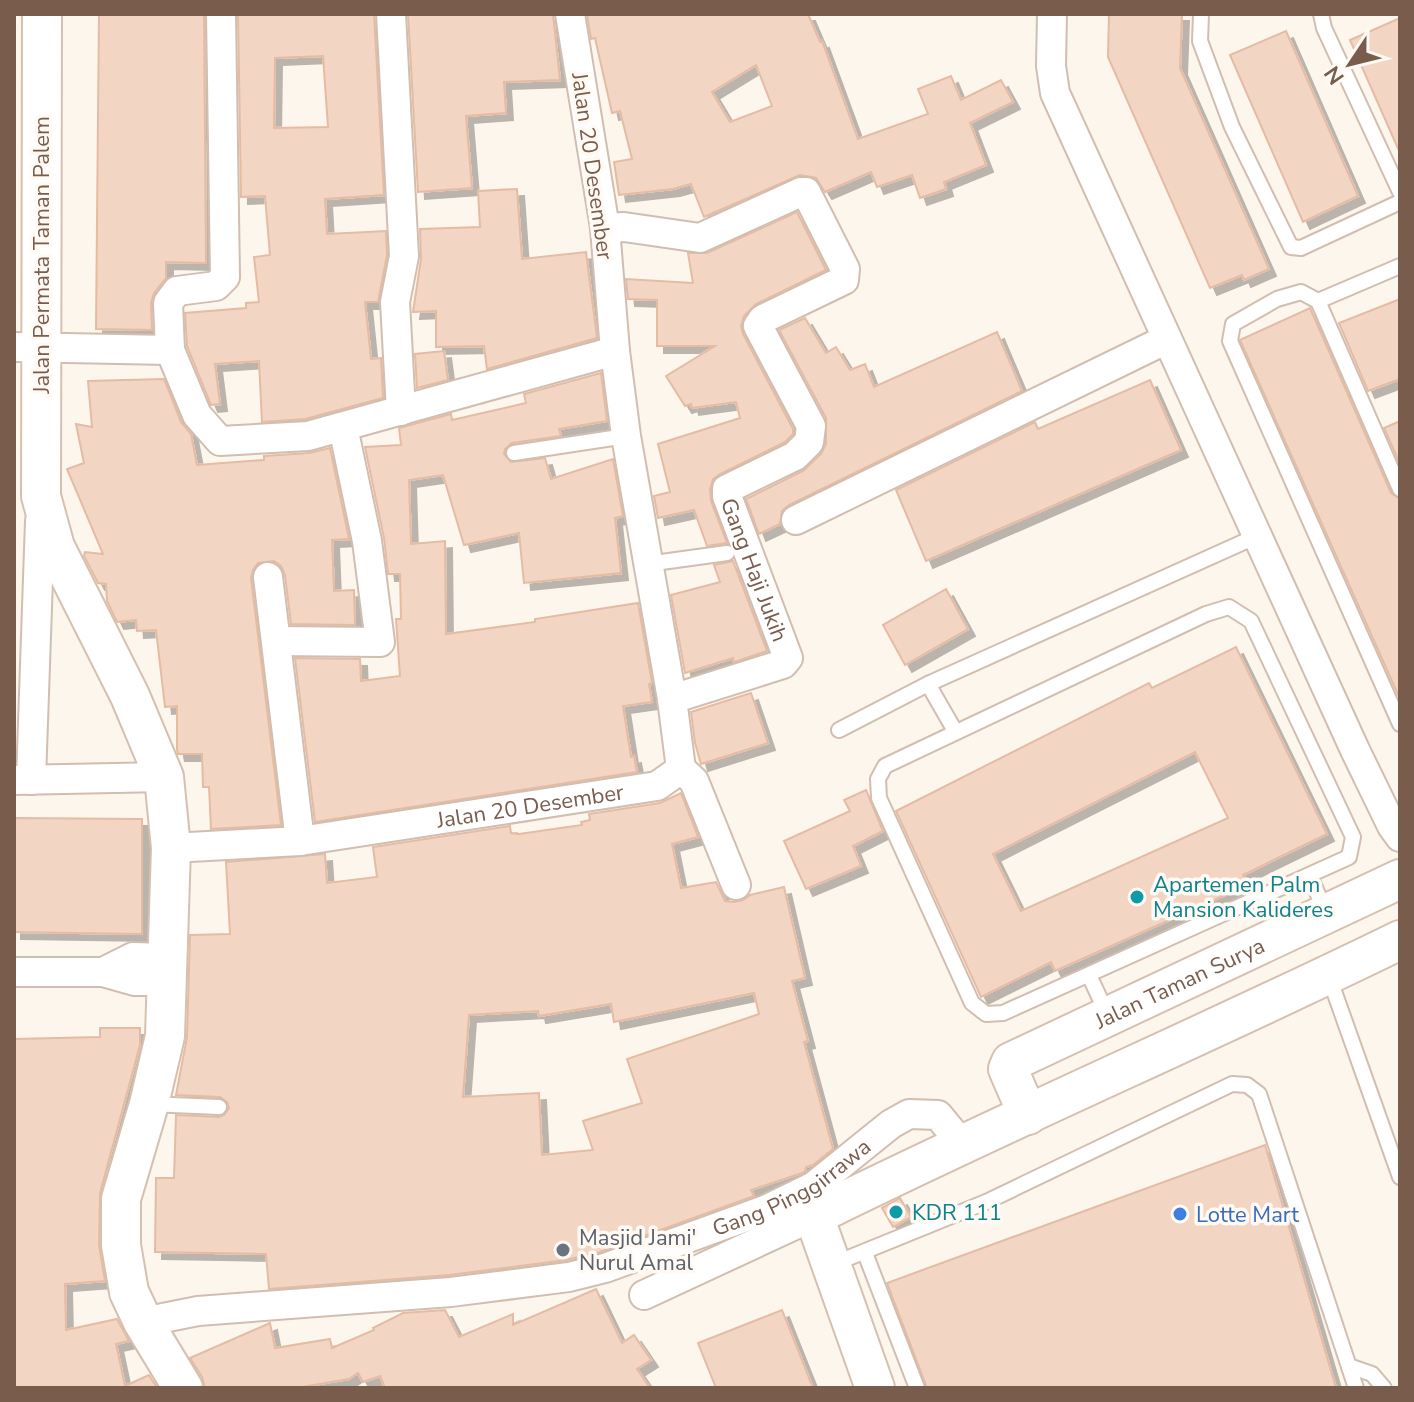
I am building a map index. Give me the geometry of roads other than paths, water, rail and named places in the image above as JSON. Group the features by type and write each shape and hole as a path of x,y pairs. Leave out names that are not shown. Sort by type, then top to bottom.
{"street":[{"name":"Jalan Permata Taman Palem","path":"42,14 27,347 41,496 55,547 130,696 164,777 171,848"},
{"path":"221,14 225,277 216,286 177,291 168,303 170,350 197,415 220,441 308,436 615,351"},
{"path":"391,14 404,256 395,302 401,411"},
{"name":"Jalan 20 Desember","path":"171,848 300,841 657,786 681,769 672,699 626,436 615,351 605,228 570,14"},
{"path":"1052,14 1051,66 1055,93 1355,750 1400,837"},
{"name":"Gang Haji Jukih","path":"605,228 624,227 700,238 806,192 845,269 844,280 763,319 758,326 811,426 809,442 795,456 727,489 788,658 783,664 672,699"},
{"path":"796,520 1167,339"},
{"path":"27,347 170,350"},
{"path":"276,641 380,642 367,541 343,427"},
{"path":"41,496 22,780 164,777"},
{"path":"268,577 300,841"},
{"path":"681,769 694,781 736,885"},
{"path":"171,848 165,1036 121,1199 121,1245 129,1292 143,1322 183,1388"},
{"name":"Jalan Taman Surya","path":"1028,1115 1008,1065 1400,879"},
{"path":"644,1295 961,1143 1028,1115 1400,940"},
{"path":"14,972 103,972 133,957 167,969"},
{"name":"Gang Pinggirrawa","path":"143,1322 198,1311 451,1292 569,1277 605,1268 765,1210 814,1186 891,1124 909,1114 938,1115 961,1143"},
{"path":"814,1216 848,1259 875,1388"}],"lane":[{"path":"1201,14 1200,41 1232,127 1291,247 1301,248 1400,202"},
{"path":"1321,14 1324,28 1400,192"},
{"path":"1318,301 1400,266"},
{"path":"1400,489 1318,301 1301,292 1277,299 1233,324 1230,341 1396,704 1400,724"},
{"path":"514,453 626,436"},
{"path":"839,730 928,684 1257,536"},
{"path":"647,564 727,553"},
{"path":"1229,607 1251,621 1353,837 1349,857 1003,1013 986,1014 972,1003 879,798 878,779 885,766 955,731 1206,614 1229,607"},
{"path":"928,684 955,731"},
{"path":"1310,876 1327,915"},
{"path":"1089,975 1108,1017"},
{"path":"1329,975 1400,1177"},
{"path":"917,1388 848,1259 986,1202 1232,1084 1247,1085 1259,1094 1356,1388"},
{"path":"149,1104 219,1107"},
{"path":"1349,1366 1372,1374 1384,1388"}],"place":[{"name":"Apartemen Palm Mansion Kalideres","path":"1137,897"},
{"name":"KDR 111","path":"896,1212"},
{"name":"Lotte Mart","path":"1180,1214"},
{"name":"Masjid Jami' Nurul Amal","path":"563,1250"}]}
